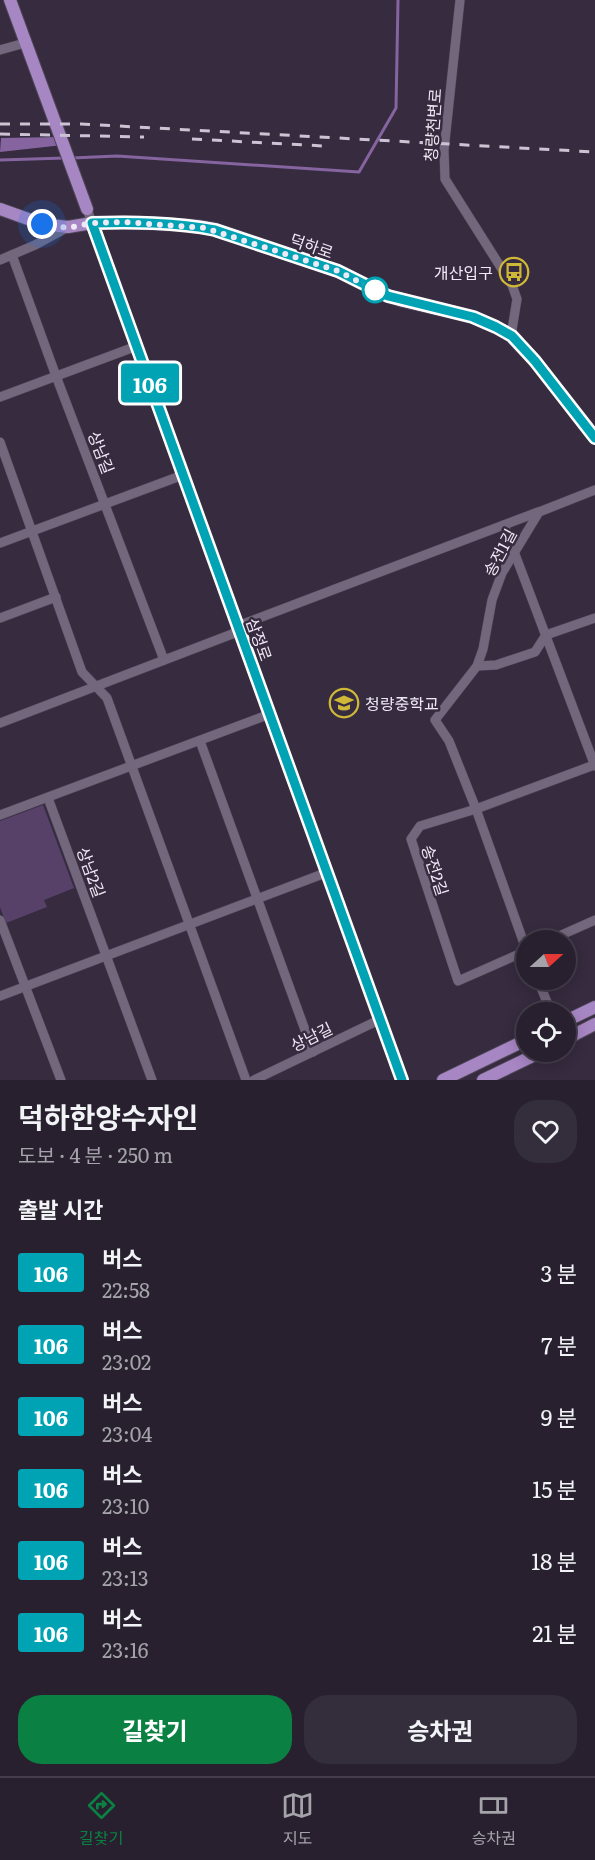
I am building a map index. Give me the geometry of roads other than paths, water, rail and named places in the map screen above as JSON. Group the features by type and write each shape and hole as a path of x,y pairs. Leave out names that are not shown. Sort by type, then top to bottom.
{"main road":[{"path":"10,0 87,209"},
{"name":"덕하로","path":"0,209 42,224 68,228 92,223 123,222 196,226 215,230 338,271 388,296 473,317 512,331 595,438"},
{"path":"576,1016 595,1006"},
{"path":"576,1034 595,1024"},
{"path":"443,1080 516,1045"},
{"path":"488,1079 521,1062"}],"street":[{"name":"청량천변로","path":"460,0 444,150 445,179 512,285 517,299 512,331"},
{"path":"0,50 25,43"},
{"name":"삼정로","path":"87,209 402,1080"},
{"path":"0,260 68,228"},
{"name":"상남길","path":"12,255 164,660"},
{"path":"0,397 137,346"},
{"path":"0,442 82,672 107,698 246,1080"},
{"path":"0,543 183,475"},
{"path":"0,723 595,490"},
{"name":"송전1길","path":"476,809 449,741 435,720 477,666 483,649 492,600 502,573 539,512"},
{"path":"504,525 595,765"},
{"path":"0,618 56,597"},
{"path":"477,666 496,665 535,652 546,635 595,618"},
{"path":"0,815 270,714"},
{"path":"201,741 313,1052"},
{"name":"송전2길","path":"516,955 458,981 411,839 420,826 476,809 595,765"},
{"name":"상남2길","path":"48,798 152,1080"},
{"path":"476,809 519,930"},
{"path":"0,996 328,872"},
{"path":"0,920 61,1080"},
{"path":"572,930 595,920"},
{"name":"상남길","path":"254,1080 381,1019"}],"waterway":[{"path":"72,158 117,156 359,172 396,108 398,0"},
{"path":"0,160 65,158"}],"railway":[{"path":"0,124 81,124 595,152"},
{"path":"0,134 144,137"},
{"path":"192,139 324,146"}],"place":[{"name":"개산입구","path":"514,272"},
{"name":"청량중학교","path":"344,703"}]}
